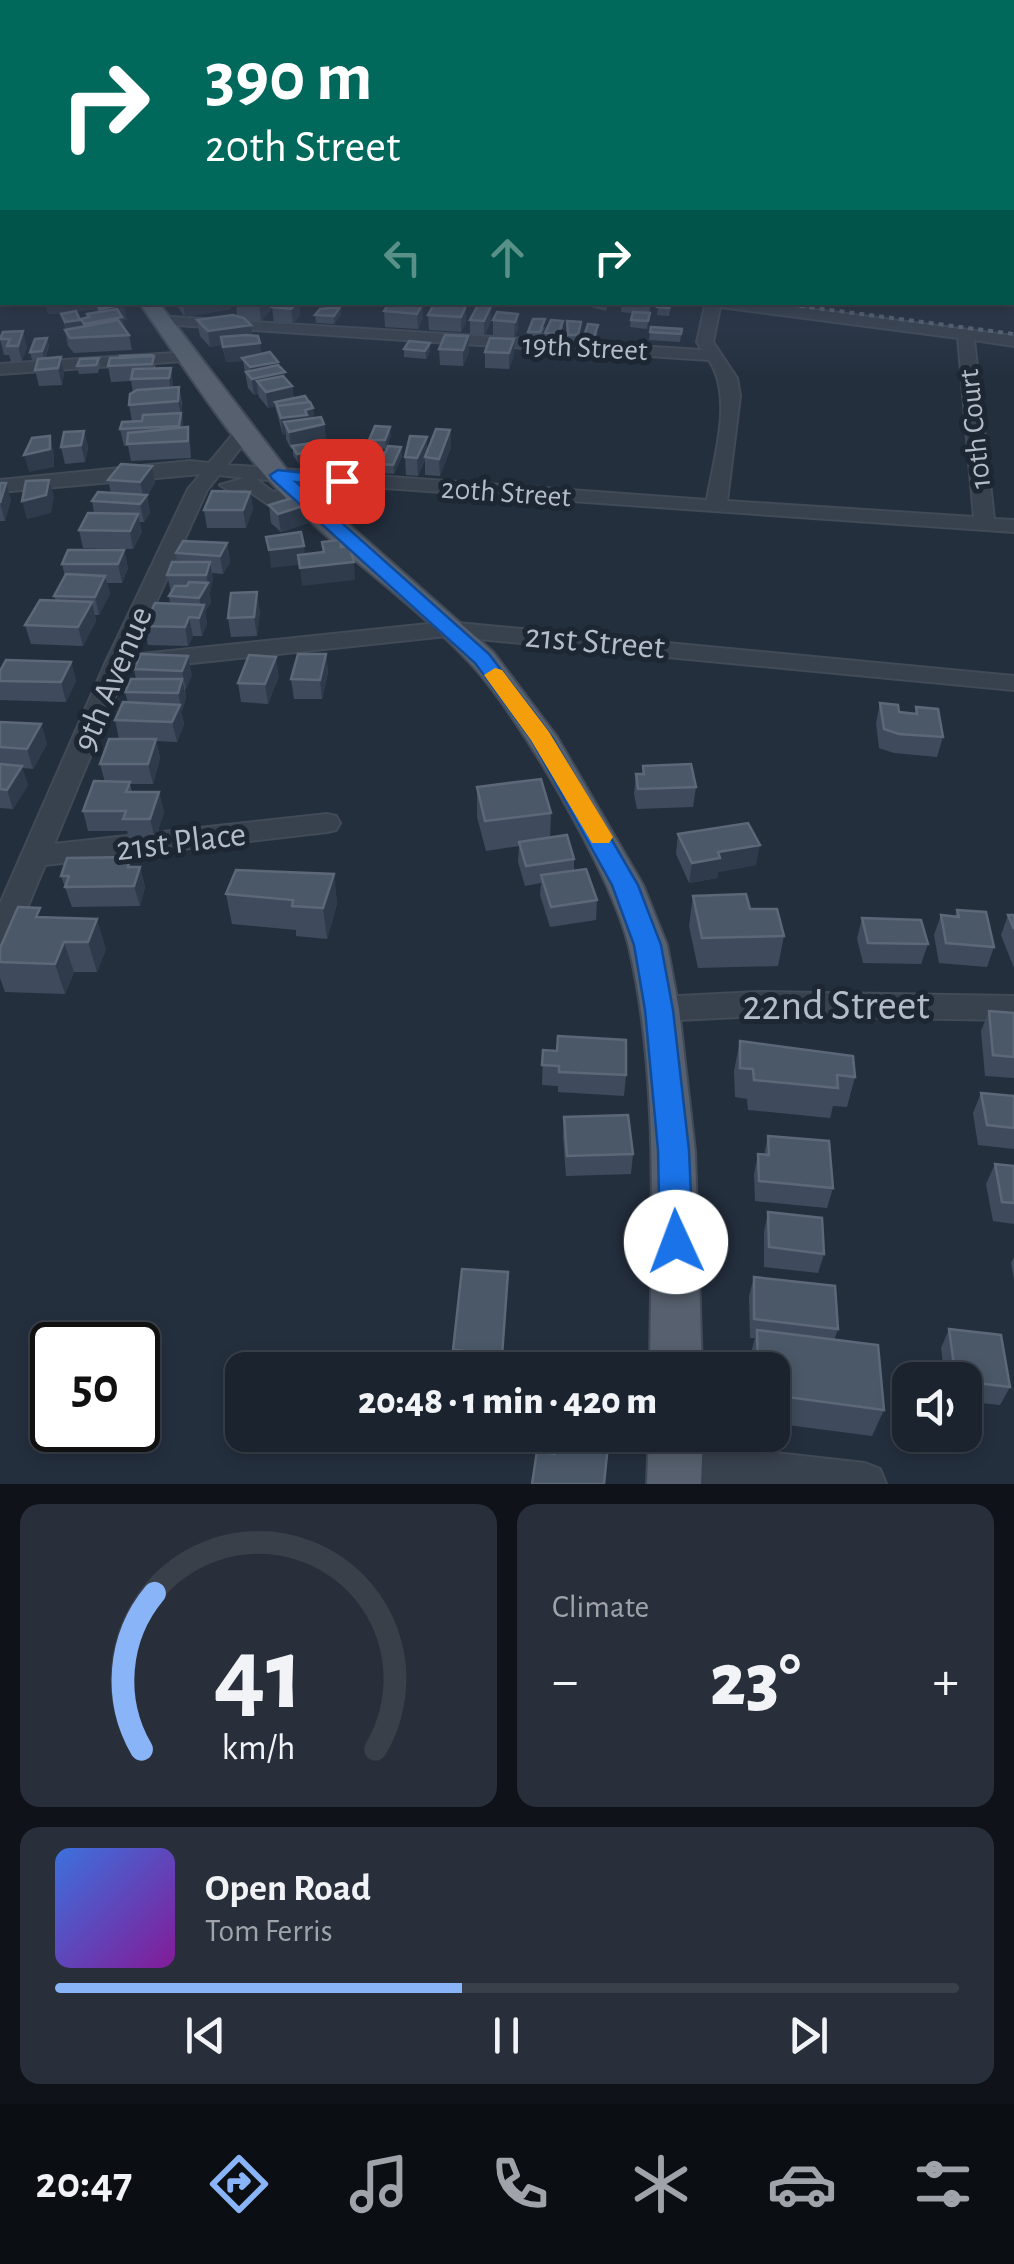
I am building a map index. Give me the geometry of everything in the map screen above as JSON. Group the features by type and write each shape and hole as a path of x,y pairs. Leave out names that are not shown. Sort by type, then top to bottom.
{"main road":[{"path":"155,311 245,431 278,487 400,582 482,658 512,696 597,830 648,945 659,1010 673,1150 676,1352"}],"street":[{"path":"715,305 704,342 709,355 729,378 731,396 716,507"},
{"path":"739,305 1014,341"},
{"path":"855,305 1014,326"},
{"name":"19th Street","path":"155,311 709,355"},
{"name":"10th Court","path":"966,335 986,524"},
{"path":"0,369 191,358"},
{"name":"9th Avenue","path":"0,938 34,856 52,824 117,664 208,482 245,431"},
{"name":"20th Street","path":"0,486 175,466 208,482 1014,526"},
{"name":"21st Street","path":"117,664 447,629 1014,683"},
{"name":"21st Place","path":"34,856 327,824"},
{"name":"22nd Street","path":"659,1010 758,1004 1014,1008"},
{"path":"675,1460 865,1484"}],"building":[{"path":"388,305 422,305 417,314 384,311"},
{"path":"433,305 466,306 461,317 428,315"},
{"path":"478,305 491,306 484,321 470,320"},
{"path":"340,307 334,316 315,315 320,309"},
{"path":"117,309 122,317 84,324 81,319 89,317 87,314"},
{"path":"76,311 80,320 65,322 61,314"},
{"path":"497,312 518,314 515,322 493,320"},
{"path":"633,312 650,313 648,321 631,320"},
{"path":"233,315 251,325 208,331 197,320"},
{"path":"533,319 545,319 540,332 528,332"},
{"path":"118,320 129,335 70,338 65,330"},
{"path":"551,320 563,321 558,334 545,333"},
{"path":"567,321 581,322 578,335 568,335"},
{"path":"588,324 598,325 594,337 584,336"},
{"path":"651,327 682,329 681,334 650,332"},
{"path":"23,331 18,346 7,346 10,339 0,339 3,332"},
{"path":"445,335 468,336 463,350 439,349"},
{"path":"258,336 260,343 223,347 221,337"},
{"path":"47,338 42,351 30,352 35,339"},
{"path":"490,338 514,339 509,353 485,352"},
{"path":"409,341 430,343 425,351 404,349"},
{"path":"270,352 278,362 250,367 242,358"},
{"path":"154,356 152,364 108,366 110,358"},
{"path":"61,357 58,368 35,370 38,359"},
{"path":"99,358 96,365 77,366 80,359"},
{"path":"278,365 285,372 252,379 246,372"},
{"path":"171,368 169,378 131,379 133,369"},
{"path":"283,376 292,386 266,392 257,381"},
{"path":"179,387 178,401 129,405 130,394 137,390"},
{"path":"305,396 309,402 278,406 275,402"},
{"path":"310,402 313,408 305,410 307,415 281,418 277,406"},
{"path":"181,413 179,426 120,429 122,422 142,421 143,415"},
{"path":"321,417 324,424 289,432 284,422"},
{"path":"375,426 390,427 385,440 369,440"},
{"path":"188,427 188,441 127,444 128,433"},
{"path":"436,429 450,430 439,459 425,457"},
{"path":"84,431 81,445 61,447 64,432"},
{"path":"50,436 50,449 24,455 32,438"},
{"path":"410,436 427,437 417,458 405,457"},
{"path":"318,442 322,449 297,454 292,446"},
{"path":"388,446 401,447 393,465 380,464"},
{"path":"121,464 152,466 140,482 108,480"},
{"path":"49,480 46,495 22,501 26,481"},
{"path":"212,491 250,492 243,510 204,510"},
{"path":"98,492 147,495 140,504 92,501"},
{"path":"299,496 309,504 278,514 269,505"},
{"path":"88,513 138,514 130,531 79,530"},
{"path":"301,532 304,546 269,550 266,537"},
{"path":"340,540 341,547 349,546 354,562 300,568 298,555 324,552 322,542"},
{"path":"183,541 227,543 220,556 176,553"},
{"path":"68,550 124,550 118,564 62,564"},
{"path":"172,562 210,562 206,575 167,575"},
{"path":"66,574 105,576 95,597 54,596"},
{"path":"189,582 208,583 199,598 169,596 175,586 187,586"},
{"path":"257,592 254,617 228,618 231,593"},
{"path":"40,600 92,602 78,627 25,625"},
{"path":"155,603 204,605 199,618 189,617 185,627 144,626"},
{"path":"141,654 188,656 182,671 134,669"},
{"path":"298,654 326,654 320,680 291,679"},
{"path":"249,655 276,657 265,684 238,683"},
{"path":"6,660 71,662 61,682 0,681"},
{"path":"131,679 182,679 178,693 125,692"},
{"path":"123,702 180,705 172,722 115,720"},
{"path":"880,703 898,705 899,712 917,714 916,707 938,709 943,737 884,729"},
{"path":"0,722 41,724 27,749 0,747"},
{"path":"109,739 156,739 148,764 100,764"},
{"path":"0,764 22,766 7,790 0,789"},
{"path":"691,764 696,787 638,789 636,774 644,774 643,766"},
{"path":"541,779 551,813 485,821 477,787"},
{"path":"94,781 130,782 126,792 159,792 150,819 123,819 126,811 83,811"},
{"path":"748,823 760,845 718,852 720,858 692,863 678,834"},
{"path":"567,835 574,859 526,866 519,842"},
{"path":"130,857 128,867 140,867 134,886 65,887 69,876 61,876 67,858"},
{"path":"586,869 597,900 551,907 541,875"},
{"path":"236,870 334,874 323,908 292,906 293,900 226,894"},
{"path":"746,894 750,909 777,909 784,936 702,938 693,896"},
{"path":"18,907 40,908 36,917 97,919 88,942 64,942 55,964 0,962 0,948"},
{"path":"957,910 986,912 994,947 946,943 941,915 959,917"},
{"path":"862,918 921,920 928,944 868,943"},
{"path":"989,1011 1014,1013 1014,1057 993,1055"},
{"path":"558,1036 626,1040 626,1075 559,1072 559,1066 542,1065 543,1050 557,1051"},
{"path":"740,1041 853,1056 855,1077 837,1075 838,1088 754,1080 753,1069 740,1068"},
{"path":"981,1093 1014,1096 1014,1128 987,1125"},
{"path":"628,1115 633,1154 567,1156 564,1117"},
{"path":"768,1136 829,1141 833,1188 759,1181 758,1154 769,1155"},
{"path":"995,1164 1014,1166 1014,1203 1002,1202"},
{"path":"768,1212 822,1218 824,1254 769,1247"},
{"path":"462,1269 508,1272 502,1352 453,1350"},
{"path":"754,1277 835,1286 838,1329 754,1319"},
{"path":"949,1329 1001,1335 1010,1387 982,1384 982,1362 954,1362"},
{"path":"757,1330 878,1345 884,1410 790,1397 790,1352 758,1352"},
{"path":"537,1452 607,1452 604,1484 532,1484"}],"railway":[{"path":"793,305 1014,334"}],"slow traffic":[{"path":"495,675 541,737 601,837"}],"route":[{"path":"342,481 278,475 482,658 541,737 625,885 648,945 659,1010 673,1150 676,1242"}]}
